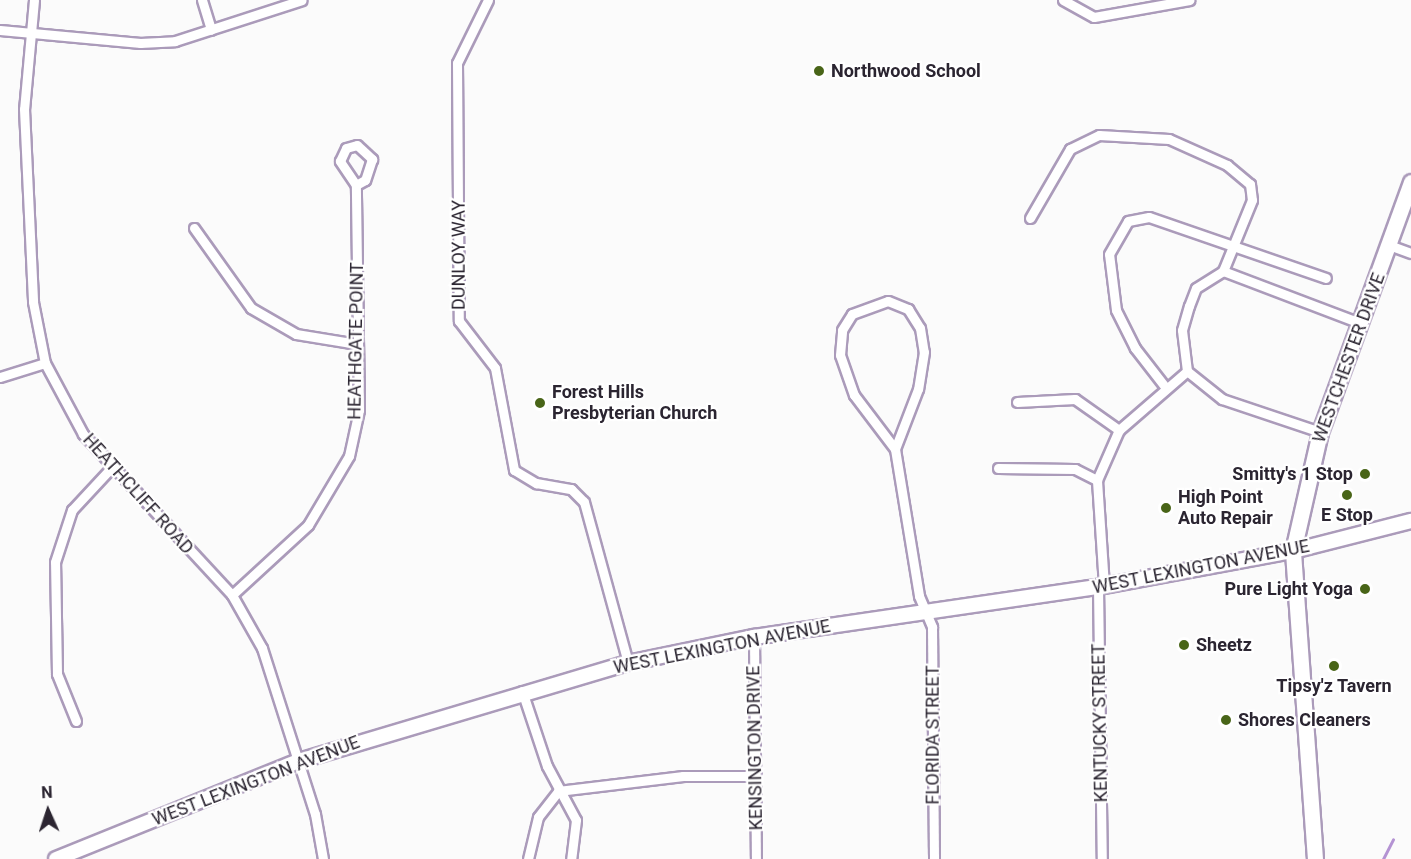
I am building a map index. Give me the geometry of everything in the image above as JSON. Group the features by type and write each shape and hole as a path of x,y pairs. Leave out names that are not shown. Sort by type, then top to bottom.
{"main road":[{"name":"WESTCHESTER DRIVE","path":"1315,859 1293,551 1320,432 1411,182"}],"street":[{"name":"HEATHCLIFF ROAD","path":"34,0 25,133 33,302 45,363 83,434 111,468 232,596 262,648 299,761 323,859"},
{"path":"202,0 211,30"},
{"path":"0,30 140,44 175,41 302,0"},
{"name":"DUNLOY WAY","path":"488,0 457,63 459,321 495,368 514,470 536,483 572,489 584,502 628,663"},
{"path":"1063,0 1094,17 1189,0"},
{"path":"1030,218 1070,149 1099,135 1132,134 1169,139 1227,165 1250,184 1252,200 1231,246 1223,271 1196,288 1189,306 1182,330 1188,371 1222,399 1320,432"},
{"name":"HEATHGATE POINT","path":"232,596 308,525 334,489 349,456 359,410 356,185"},
{"path":"1166,388 1135,348 1116,310 1108,269 1112,240 1128,221 1149,217 1326,278"},
{"path":"194,228 250,308 296,334 357,344"},
{"path":"1389,245 1411,253"},
{"path":"1223,271 1360,323"},
{"path":"888,301 908,309 920,328 924,352 918,389 895,449 854,395 840,361 842,330 852,314 888,301"},
{"path":"0,376 45,363"},
{"path":"998,468 1075,470 1097,480 1119,430 1188,371"},
{"path":"1017,402 1075,399 1119,430"},
{"name":"FLORIDA STREET","path":"895,449 926,611 932,627 934,859"},
{"path":"76,721 57,674 55,562 72,510 111,468"},
{"name":"KENTUCKY STREET","path":"1097,480 1101,586 1102,859"},
{"name":"WEST LEXINGTON AVENUE","path":"56,859 299,761 522,691 628,663 754,637 1101,586 1293,551 1411,521"},
{"name":"KENSINGTON DRIVE","path":"754,637 756,859"},
{"path":"522,691 558,791 576,820 571,859"},
{"path":"528,859 538,817 558,791 683,776 756,777"}],"waterway":[{"path":"1383,859 1393,839"}],"place":[{"name":"Northwood School","path":"819,71"},
{"name":"Forest Hills Presbyterian Church","path":"540,403"},
{"name":"Smitty's 1 Stop","path":"1365,474"},
{"name":"E Stop","path":"1347,495"},
{"name":"High Point Auto Repair","path":"1166,508"},
{"name":"Pure Light Yoga","path":"1365,589"},
{"name":"Sheetz","path":"1184,645"},
{"name":"Tipsy'z Tavern","path":"1334,666"},
{"name":"Shores Cleaners","path":"1226,720"}]}
